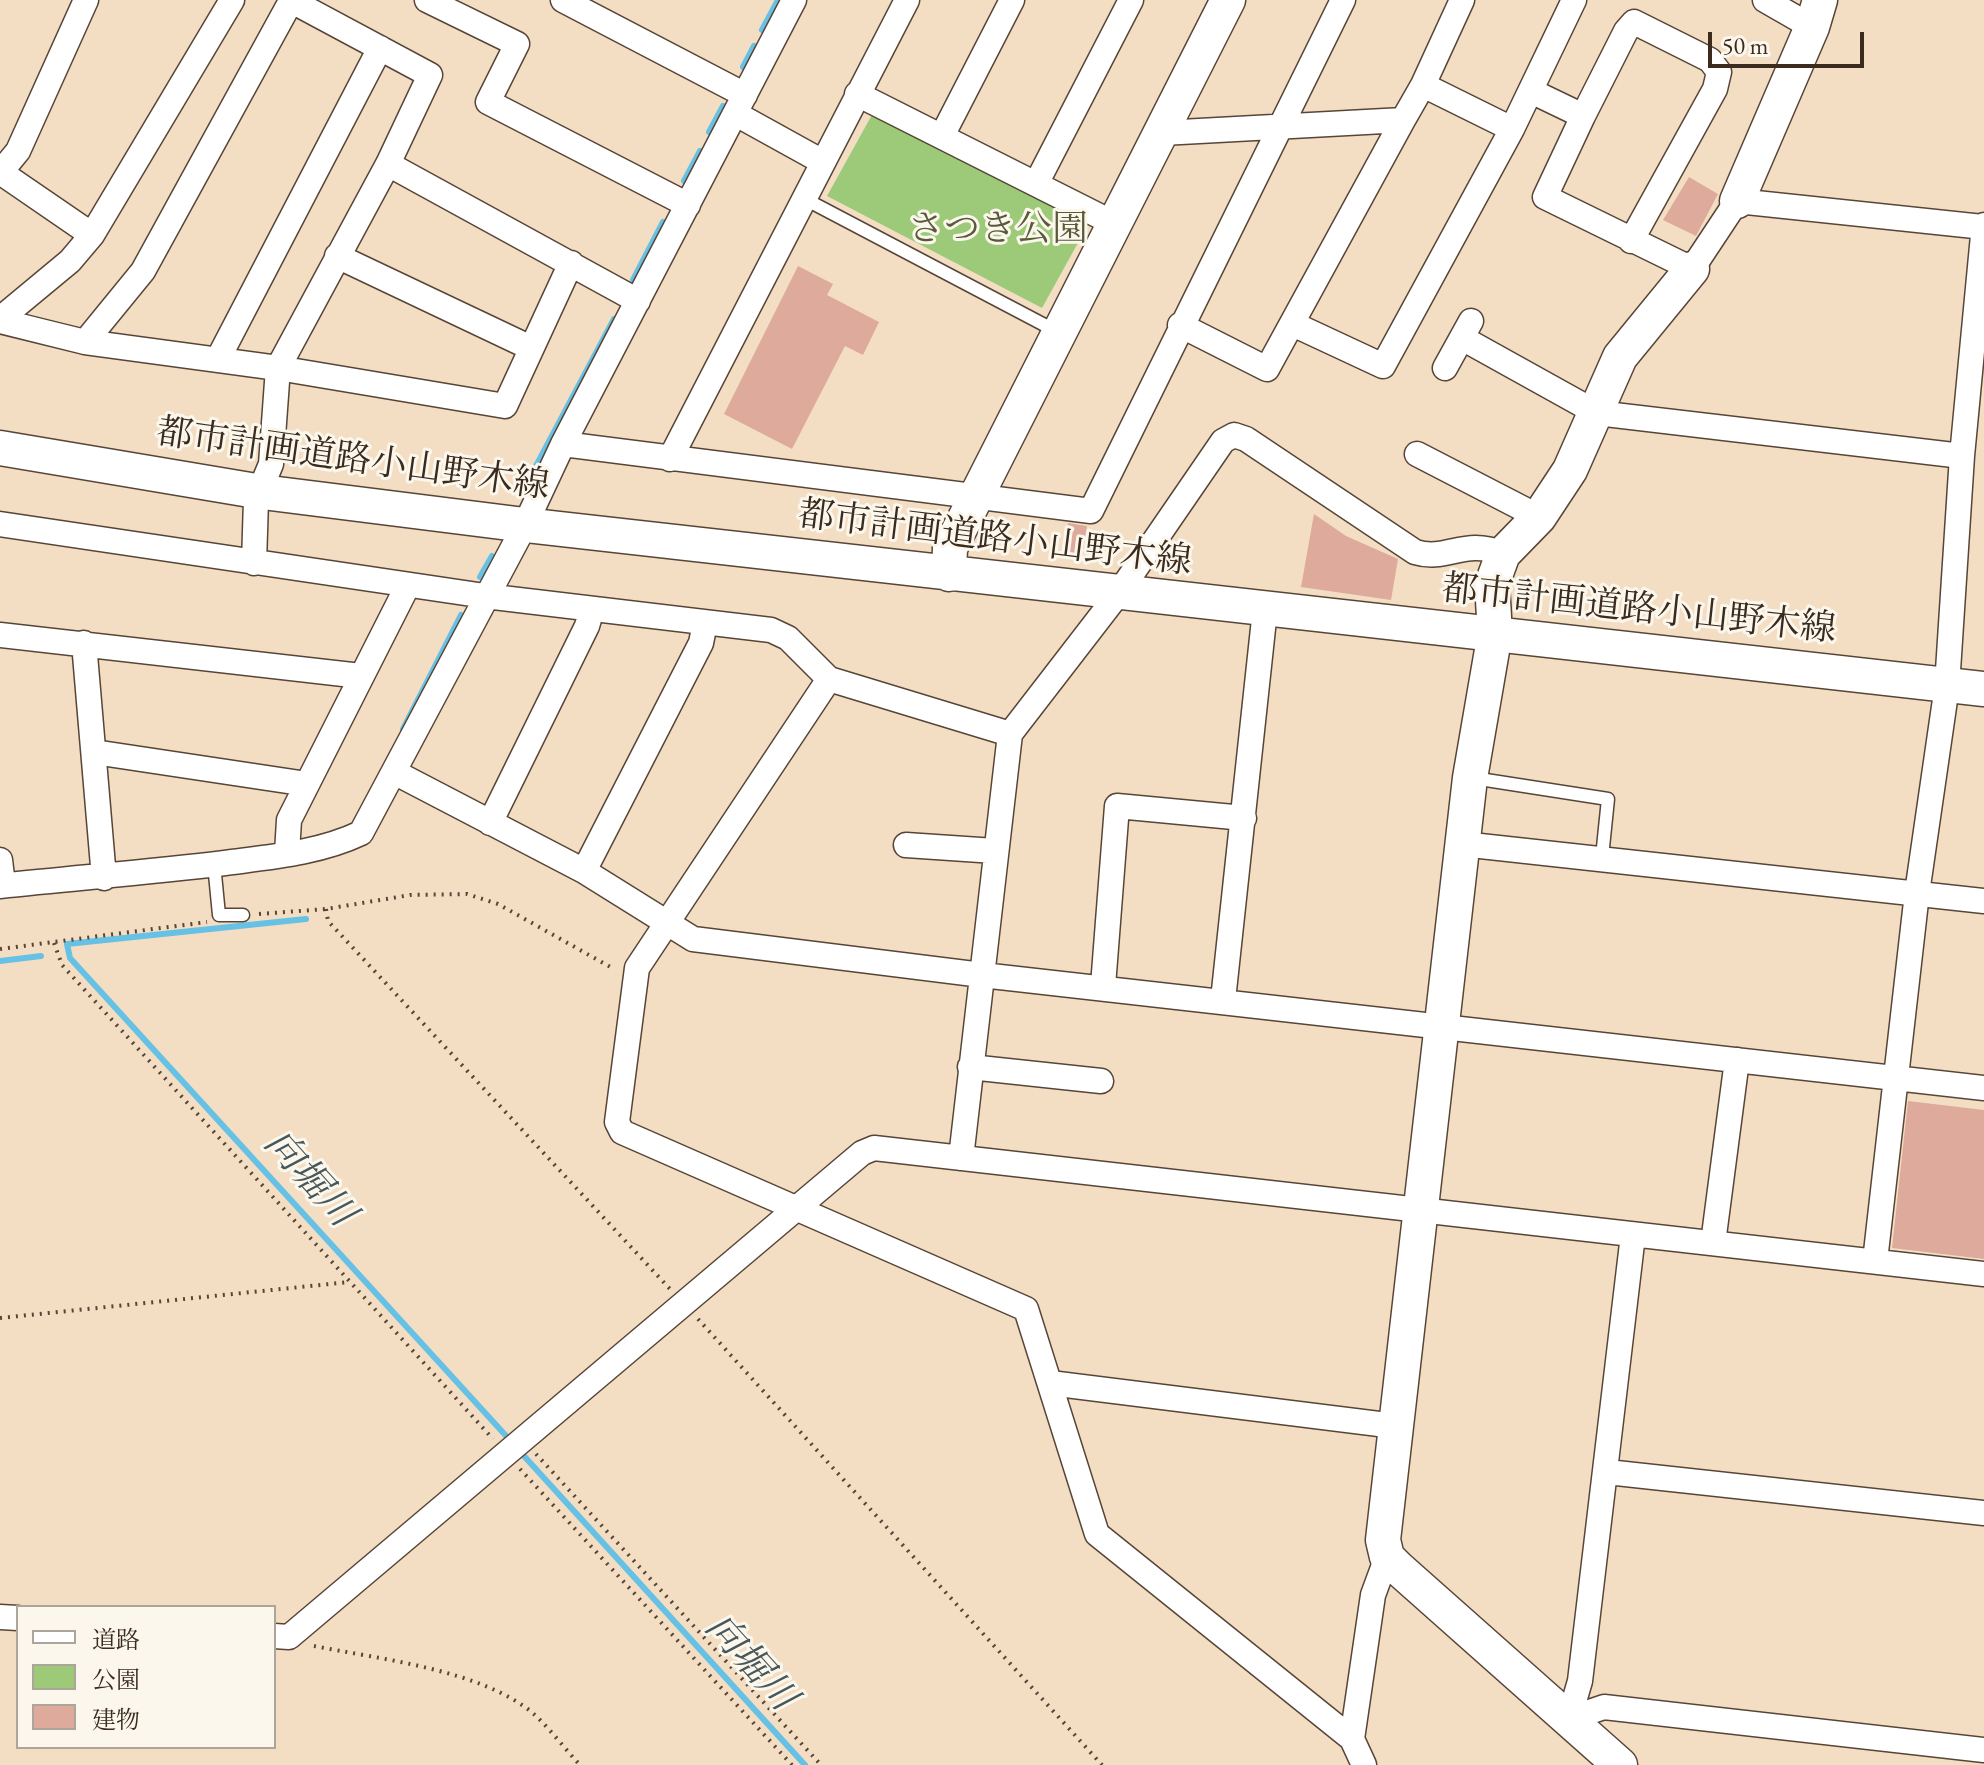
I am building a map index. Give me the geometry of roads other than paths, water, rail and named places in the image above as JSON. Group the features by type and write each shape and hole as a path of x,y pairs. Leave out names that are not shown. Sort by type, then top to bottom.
{"street":[{"path":"86,0 18,151 0,172 92,235"},
{"path":"0,320 70,261 92,235 232,0"},
{"path":"85,342 143,271 290,0 430,75 388,164 278,368 271,464 262,492 256,500 254,563"},
{"path":"427,0 517,44 488,102 688,205"},
{"path":"563,0 740,104 821,161"},
{"path":"0,860 2,885 104,878 335,845 361,833 525,525 563,444 794,0"},
{"path":"670,459 821,161 907,0"},
{"path":"942,136 1012,0"},
{"path":"1036,184 1131,0"},
{"path":"949,574 950,548 1228,0"},
{"path":"563,444 1091,511 1180,325 1283,126 1343,0"},
{"path":"1180,325 1267,369 1295,325 1423,85 1462,0"},
{"path":"1295,325 1383,366 1512,129 1574,0"},
{"path":"1352,1739 1373,1595 1387,1557 1383,1540 1462,844 1495,633 1492,584 1503,554 1539,517 1570,470 1620,357 1692,269 1737,201 1816,14 1765,0"},
{"path":"1631,241 1715,89 1719,72 1710,60 1634,22 1626,31 1545,197 1631,241 1692,269"},
{"path":"218,359 380,48"},
{"path":"1423,85 1512,129"},
{"path":"1531,91 1583,116"},
{"path":"857,94 1115,224"},
{"path":"1162,133 1403,120"},
{"path":"388,164 638,301"},
{"path":"1737,201 1984,226 1962,456 1947,686 1917,893 1875,1261"},
{"path":"337,256 531,348"},
{"path":"0,320 85,342 278,368 505,406 571,263"},
{"path":"1445,368 1467,330 1597,413 1962,456"},
{"path":"961,1158 1010,734 1118,594 1223,441 1234,435 1246,439 1415,552 1429,556 1483,545 1503,554"},
{"name":"都市計画道路小山野木線","path":"0,448 262,492 525,525 1984,689"},
{"path":"1417,454 1539,517"},
{"path":"0,524 485,596 771,630 788,638 829,679 1010,734"},
{"path":"287,853 289,820 408,585"},
{"path":"490,823 587,626 592,609"},
{"path":"1223,1000 1265,610"},
{"path":"584,871 701,643 705,623"},
{"path":"0,635 361,676"},
{"path":"84,643 104,878"},
{"path":"829,679 637,968 617,1122 622,1132 1026,1309 1097,1534 1352,1739 1364,1765"},
{"path":"94,752 307,784"},
{"path":"394,772 584,871 693,939 982,975 1103,986 1984,1088"},
{"path":"1103,986 1117,806 1244,818"},
{"path":"1462,844 1984,901"},
{"path":"906,845 995,851"},
{"path":"1713,1243 1737,1060"},
{"path":"970,1067 1101,1081"},
{"path":"282,1636 515,1447 862,1153 874,1148 1984,1274"},
{"path":"1569,1719 1580,1681 1633,1235"},
{"path":"1050,1383 1395,1426"},
{"path":"1607,1472 1984,1513"},
{"path":"1387,1557 1620,1765"},
{"path":"1569,1719 1604,1707 1975,1755"}],"lane":[{"path":"803,198 1059,333"},
{"path":"1470,778 1608,799 1602,857"},
{"path":"214,864 219,915 243,915"}],"waterway":[{"path":"762,30 778,0"},
{"path":"743,67 754,46"},
{"path":"709,132 723,106"},
{"path":"684,181 700,151"},
{"path":"633,280 663,222"},
{"path":"527,483 614,319"},
{"path":"480,577 492,556"},
{"path":"403,729 461,615"},
{"name":"向堀川","path":"306,919 67,944 70,958 508,1438"},
{"name":"向堀川","path":"0,961 41,956"},
{"name":"向堀川","path":"524,1456 805,1765"}],"park label":[{"name":"さつき公園","path":"998,230"}]}
